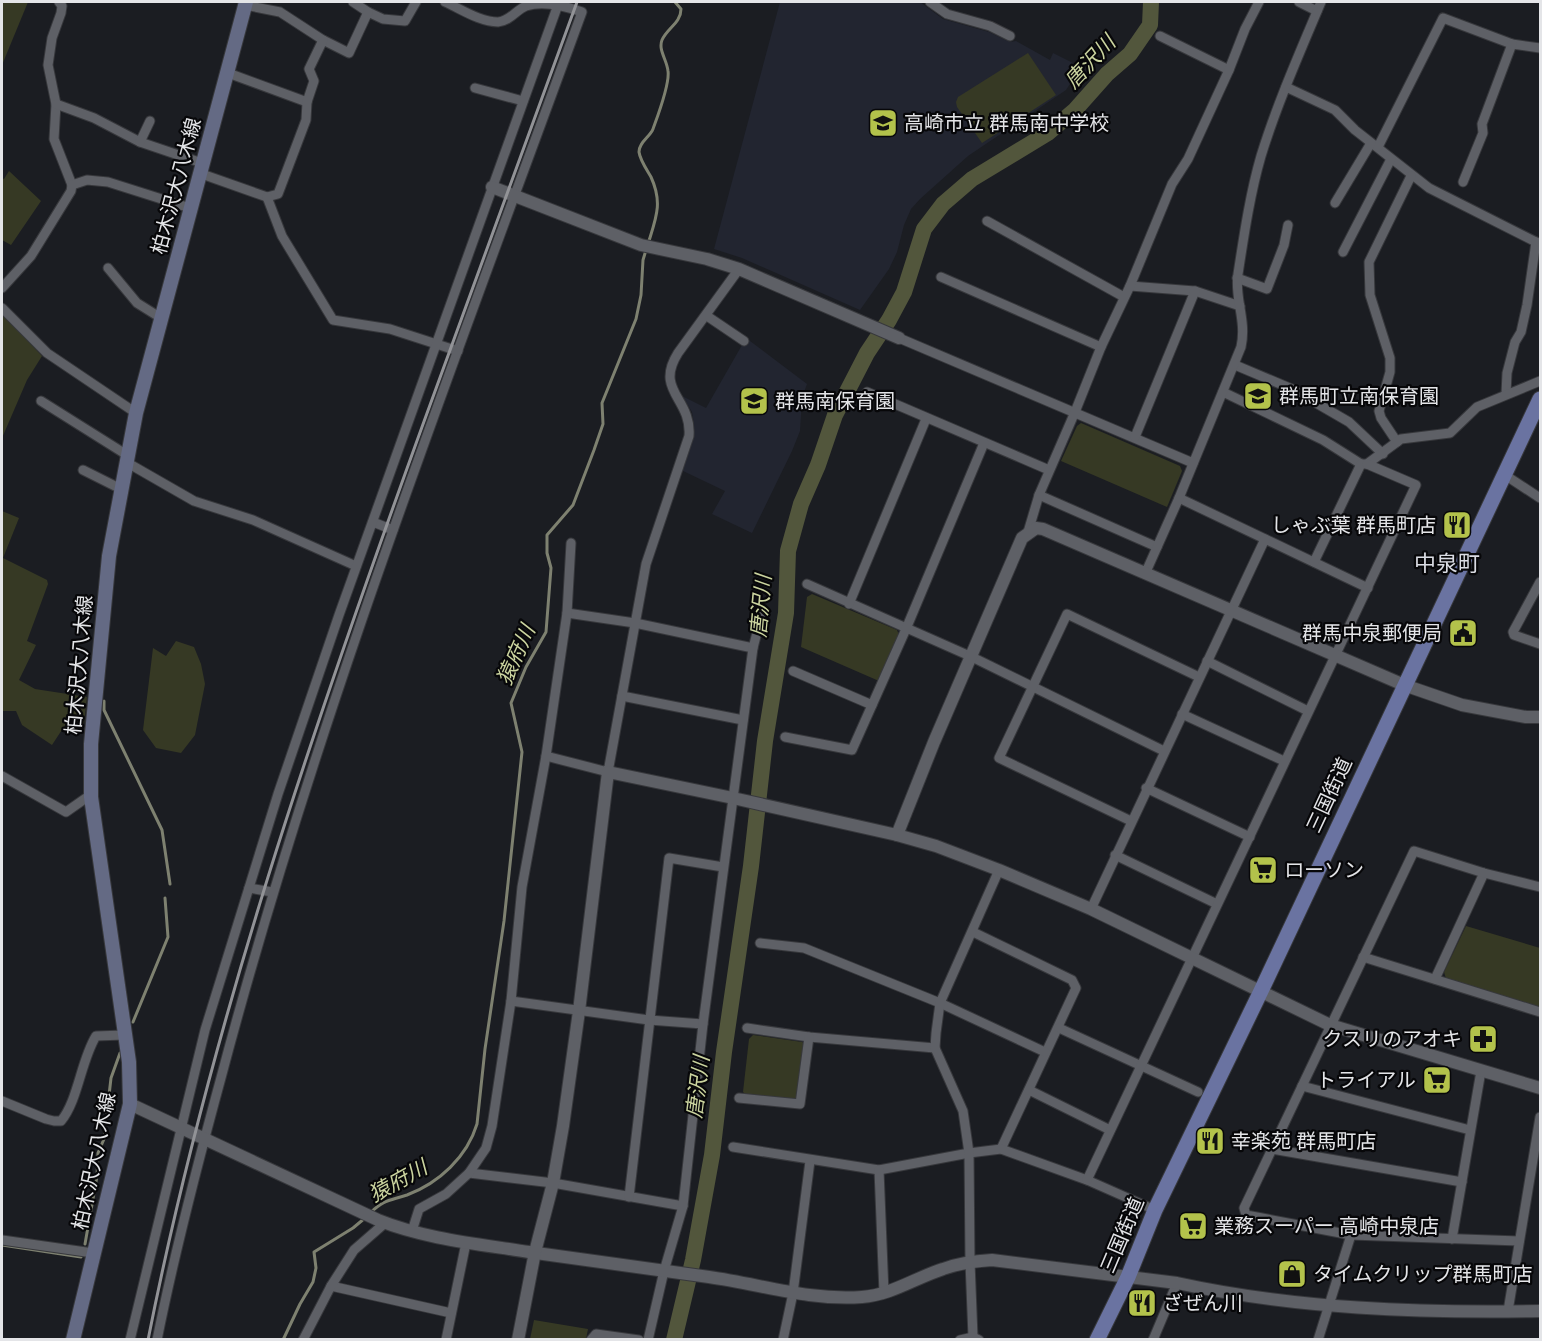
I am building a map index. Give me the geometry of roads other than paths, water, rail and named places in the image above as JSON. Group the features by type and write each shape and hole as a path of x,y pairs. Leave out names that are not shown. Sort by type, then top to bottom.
{"main road":[{"name":"柏木沢大八木線","path":"73,1340 130,1104 129,1062 91,797 91,744 109,556 136,413 246,3"},
{"name":"三国街道","path":"1097,1340 1128,1277 1155,1210 1261,991 1540,399"}],"street":[{"path":"2,288 31,256 71,191 72,184 54,139 56,104 48,65 48,51 61,13 62,6 59,2"},
{"path":"353,2 383,19 405,21 416,2"},
{"path":"157,1340 177,1240 272,892 393,530 582,12 558,2 537,3 526,6 500,22 478,17 445,2"},
{"path":"130,1340 205,1030 278,794 558,2"},
{"path":"930,2 947,14 990,26 1010,36"},
{"path":"1028,532 1049,470 1172,184 1188,159 1259,2"},
{"path":"1145,574 1235,365 1244,332 1238,278 1255,180 1286,87 1319,6 1299,2"},
{"path":"246,3 280,12 323,40 349,53 368,12"},
{"path":"1335,203 1375,145 1443,18 1512,44 1540,48"},
{"path":"1160,36 1229,70"},
{"path":"56,104 94,118 140,142 267,197 278,194 306,120 307,102 314,81 309,69 323,40"},
{"path":"1463,182 1483,133 1482,124 1512,44"},
{"path":"228,73 307,102"},
{"path":"1286,87 1335,110 1411,176 1429,188 1538,243 1521,332 1515,342 1506,373 1506,394"},
{"path":"476,88 523,101"},
{"path":"140,142 150,121"},
{"path":"1343,252 1391,159"},
{"path":"1397,442 1379,411 1390,372 1390,358 1370,295 1368,262 1411,176"},
{"path":"72,184 87,180 108,182 190,208"},
{"path":"492,187 641,245 707,259 739,269 1193,463"},
{"path":"267,197 282,236 333,320 390,329 458,351"},
{"path":"987,221 1124,297"},
{"path":"1238,278 1267,289 1284,245 1288,225"},
{"path":"108,268 137,303 161,318"},
{"path":"518,1340 535,1252 552,1183 579,1011 608,772 646,564 689,436 687,416 670,386 671,366 739,269"},
{"path":"941,277 1101,347"},
{"path":"1130,286 1195,291 1240,306"},
{"path":"1135,437 1195,291"},
{"path":"2,308 47,353 136,413"},
{"path":"707,316 744,341"},
{"path":"1235,365 1292,389 1349,422 1383,454"},
{"path":"1314,562 1364,464 1383,454 1401,439 1450,433 1478,407 1540,381"},
{"path":"867,392 1049,470"},
{"path":"1087,1180 1416,485 1364,464 1323,440 1223,392"},
{"path":"41,401 194,501 253,520 357,566"},
{"path":"849,604 926,419"},
{"path":"785,737 852,750 984,444"},
{"path":"83,470 121,489"},
{"path":"1505,475 1540,498"},
{"path":"1039,495 1157,547"},
{"path":"1179,498 1368,588"},
{"path":"373,522 393,530"},
{"path":"897,836 934,742 1022,538 1036,528 1043,529 1404,685 1462,705 1526,717 1540,717"},
{"path":"1091,909 1198,677 1265,539"},
{"path":"412,1231 419,1209 446,1194 469,1173 486,1148 492,1126 511,1002 522,887 546,756 567,613 571,543"},
{"path":"1540,582 1513,632 1514,635 1540,644"},
{"path":"807,584 972,657 1164,751"},
{"path":"567,613 635,623 753,648"},
{"path":"648,1340 683,1206 723,867 753,648 762,613"},
{"path":"1131,821 999,758 1032,686 1066,614 1198,677"},
{"path":"1207,661 1308,711"},
{"path":"793,671 872,705"},
{"path":"622,696 743,720"},
{"path":"1182,714 1284,760"},
{"path":"546,756 936,846 1091,909 1330,1025 1540,1088"},
{"path":"2,776 66,812 91,797"},
{"path":"1146,788 1250,837"},
{"path":"1519,1241 1351,1235 1246,1215 1244,1208 1414,851 1484,873 1540,887"},
{"path":"1115,855 1217,904"},
{"path":"629,1197 669,858 723,867"},
{"path":"960,1340 976,1338 970,1262 969,1153 963,1111 935,1048 940,1003 999,870"},
{"path":"1436,979 1484,873"},
{"path":"249,888 272,892"},
{"path":"973,932 1072,980 1076,988 1001,1149"},
{"path":"759,943 804,948 940,1003 1045,1052"},
{"path":"1363,957 1540,1012"},
{"path":"511,1002 649,1020 703,1024"},
{"path":"747,1028 809,1037 935,1048"},
{"path":"1059,1028 1198,1092"},
{"path":"2,1101 46,1119 61,1121 96,1036 124,1035"},
{"path":"738,1098 800,1104 809,1037"},
{"path":"1452,1239 1481,1071"},
{"path":"1302,1086 1470,1130"},
{"path":"1029,1090 1110,1130"},
{"path":"130,1104 357,1210 412,1231 466,1243 667,1271 793,1293 829,1298 863,1297 884,1293 941,1269 970,1262 992,1260 1177,1283 1204,1289 1328,1306 1419,1311 1540,1311"},
{"path":"1508,1311 1540,1117"},
{"path":"733,1147 810,1161 879,1170 1001,1149 1087,1180 1155,1210"},
{"path":"1272,1149 1462,1182"},
{"path":"783,1340 793,1293 810,1161"},
{"path":"879,1170 884,1293"},
{"path":"469,1173 552,1183 683,1206"},
{"path":"303,1340 331,1286 354,1250 382,1221"},
{"path":"1318,1340 1351,1235"},
{"path":"2,1240 93,1253"},
{"path":"447,1340 466,1243"},
{"path":"1153,1340 1177,1283"},
{"path":"331,1286 452,1313"},
{"path":"591,1340 596,1334 639,1340"}],"waterway":[{"name":"猿府川","path":"648,244 657,210 657,195 639,152 641,145 653,129 665,91 668,71 661,44 664,36 679,18 681,9 675,2"},
{"name":"唐沢川","path":"674,1340 693,1260 712,1155 724,1052 751,866 765,741 786,613 788,551 801,504 818,465 835,415 867,353 904,292 924,229 943,204 972,179 1048,133 1075,110 1107,74 1130,54 1150,25 1151,2"},
{"name":"猿府川","path":"370,1213 384,1203 419,1190 441,1176 459,1158 477,1124 485,1049 504,921 522,752 511,703 526,667 546,632 551,568 547,553 547,535 573,505 594,450 603,424 602,403 636,319 646,250"},
{"path":"104,701 104,710 162,830 170,884"},
{"path":"133,1022 168,937 165,898"},
{"path":"85,1244 97,1176 98,1153 104,1139 111,1078 120,1053"},
{"name":"猿府川","path":"283,1340 313,1282 316,1268 314,1252 365,1218"},
{"path":"2,1245 81,1257 82,1254"}],"railway":[{"path":"148,1340 173,1223 233,992 304,764 382,539 577,2"}],"place":[{"name":"高崎市立 群馬南中学校","path":"883,123"},
{"name":"群馬町立南保育園","path":"1258,396"},
{"name":"群馬南保育園","path":"754,401"},
{"name":"しゃぶ葉 群馬町店","path":"1457,525"},
{"name":"群馬中泉郵便局","path":"1463,633"},
{"name":"ローソン","path":"1263,870"},
{"name":"クスリのアオキ","path":"1483,1039"},
{"name":"トライアル","path":"1437,1080"},
{"name":"幸楽苑 群馬町店","path":"1210,1141"},
{"name":"業務スーパー 高崎中泉店","path":"1193,1226"},
{"name":"タイムクリップ群馬町店","path":"1292,1274"},
{"name":"ざぜん川","path":"1142,1303"}],"district":[{"name":"中泉町","path":"1447,563"}]}
